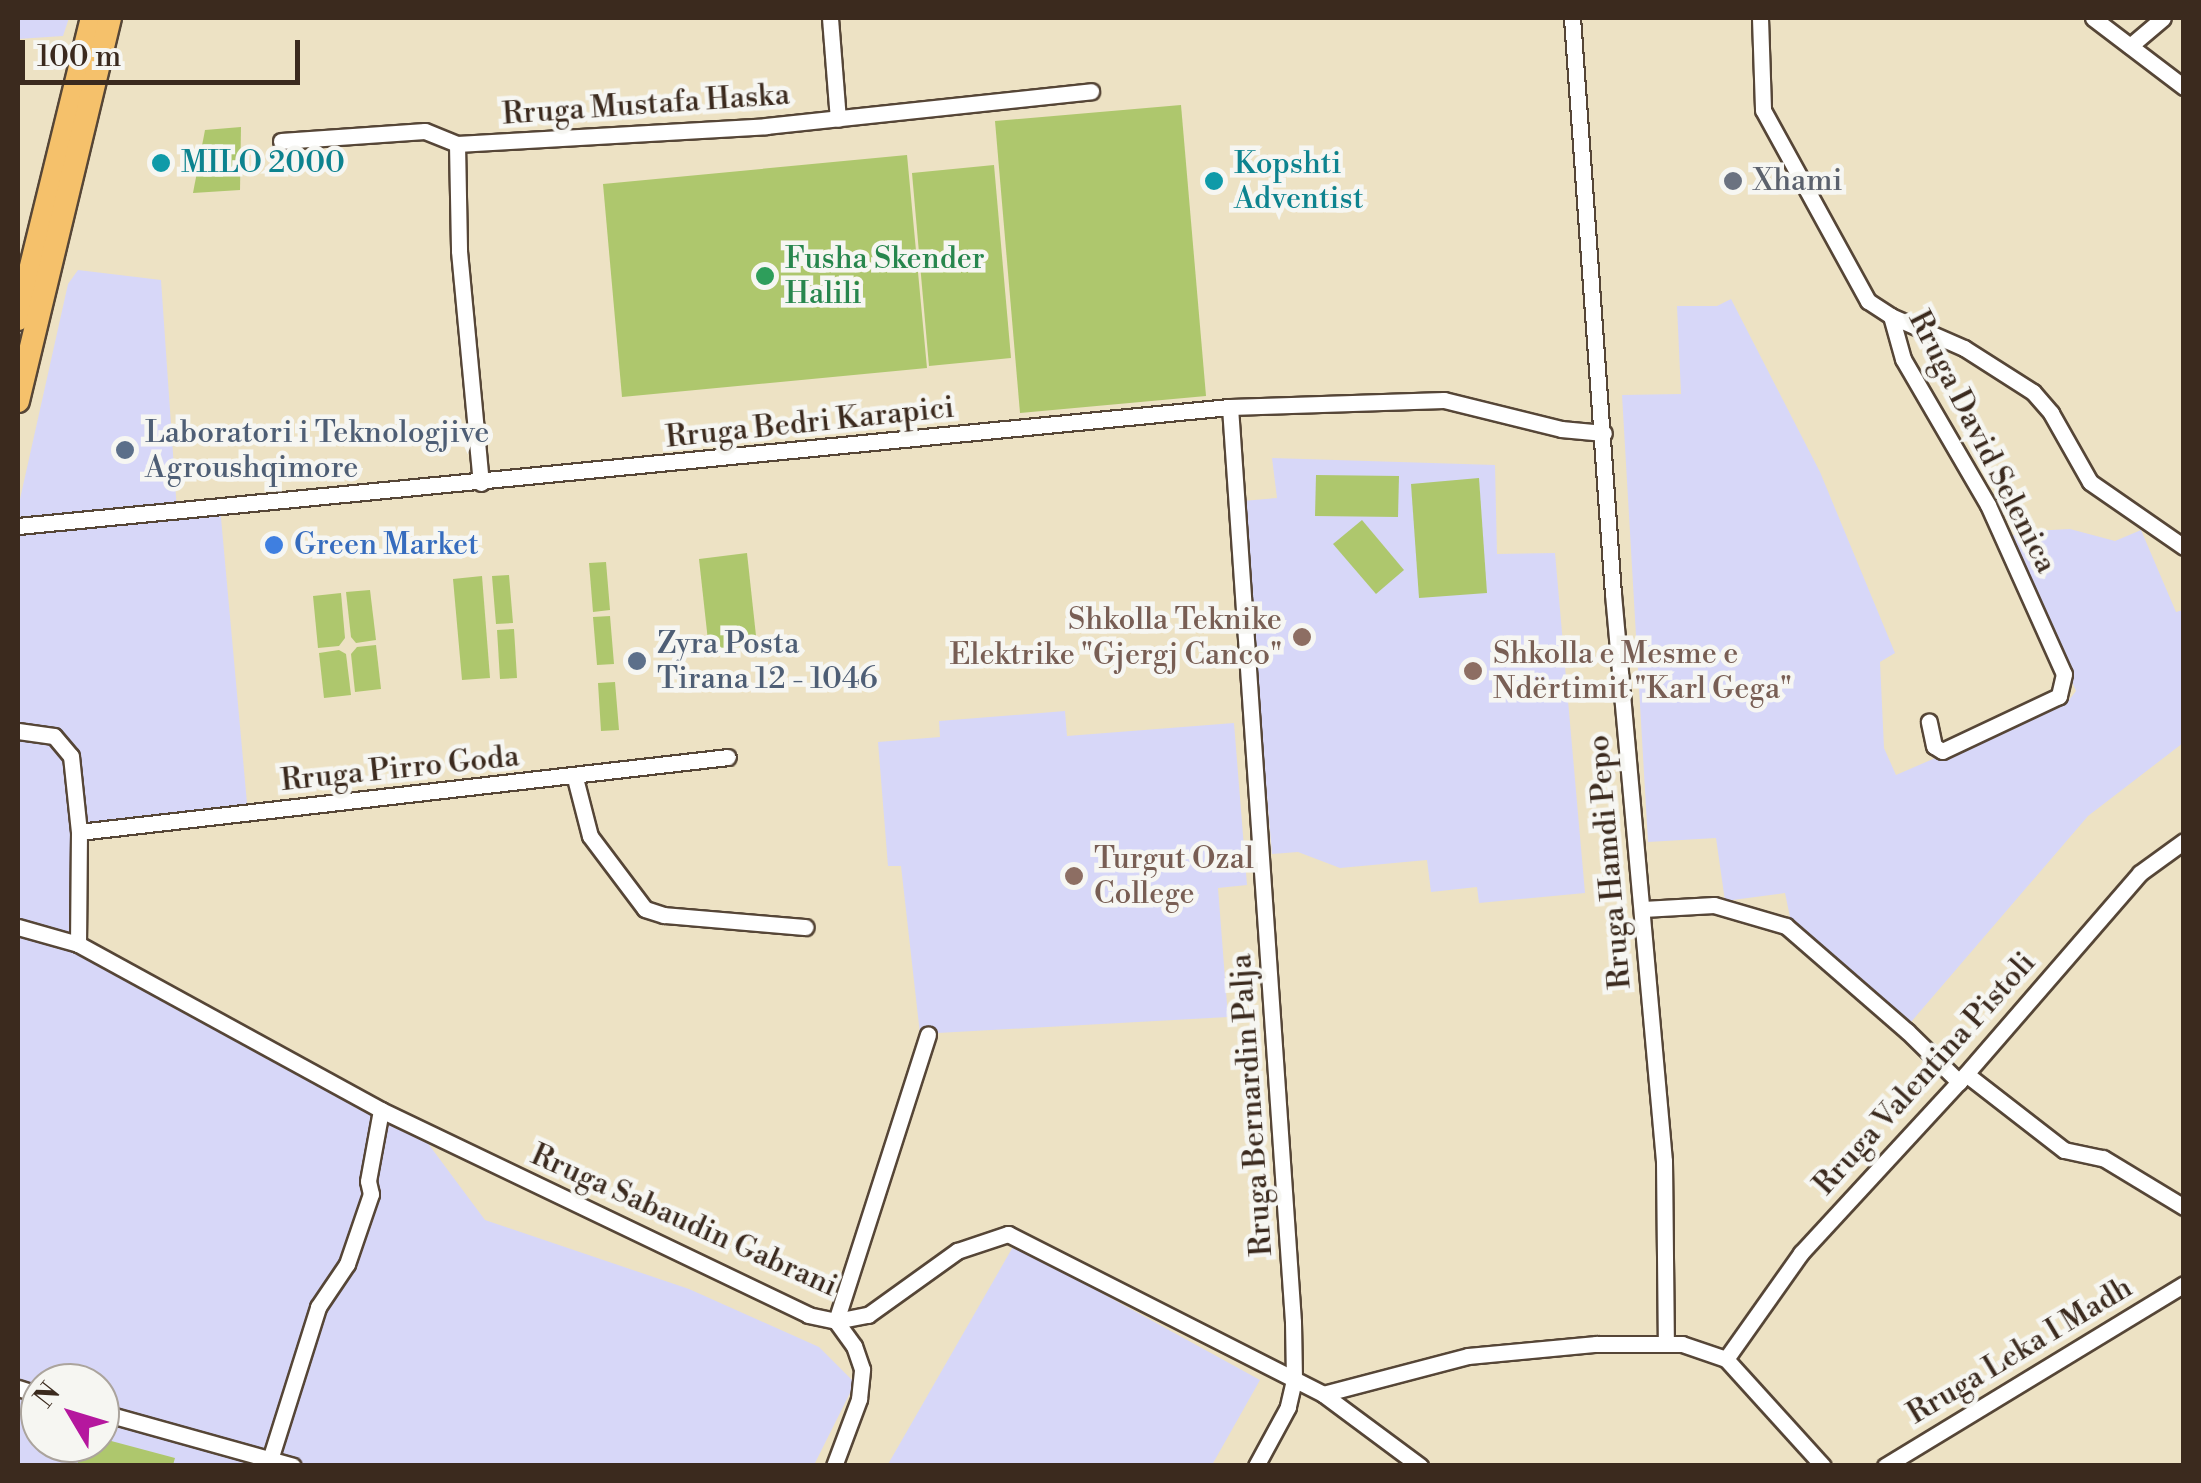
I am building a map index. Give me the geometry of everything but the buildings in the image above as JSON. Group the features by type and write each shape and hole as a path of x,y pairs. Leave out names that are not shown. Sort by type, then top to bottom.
{"main road":[{"path":"18,319 92,18"},
{"path":"18,401 110,18"}],"street":[{"path":"830,18 838,119"},
{"name":"Rruga Hamdi Pepo","path":"1572,18 1613,594 1664,1161 1666,1342"},
{"name":"Rruga David Selenica","path":"1760,18 1763,110 1860,290 1891,316 1903,359 1988,505 2064,674 2058,696 1942,751 1934,746 1929,722"},
{"path":"2093,18 2184,87"},
{"path":"2130,46 2164,18"},
{"name":"Rruga Mustafa Haska","path":"280,140 425,131 457,144 838,119 1091,91"},
{"path":"457,144 459,250 482,483"},
{"path":"1891,316 1964,348 2033,392 2051,414 2090,482 2184,546"},
{"name":"Rruga Bedri Karapici","path":"18,526 1230,408 1444,400 1561,429 1604,433"},
{"name":"Rruga Bernardin Palja","path":"1230,408 1282,1134 1294,1380"},
{"path":"18,731 54,736 71,756 79,832 78,944"},
{"name":"Rruga Pirro Goda","path":"79,832 575,778 728,757"},
{"path":"575,778 590,836 616,877 645,910 664,916 805,927"},
{"name":"Rruga Valentina Pistoli","path":"1726,1360 1801,1253 1962,1078 2132,881 2184,841"},
{"path":"1644,910 1714,905 1786,926 1962,1078 2064,1150 2103,1158 2184,1207"},
{"name":"Rruga Sabaudin Gabrani","path":"18,927 78,944 381,1110 808,1315 836,1321 868,1315 956,1251 1008,1234 1323,1394 1420,1466"},
{"path":"834,1466 859,1399 862,1370 854,1346 836,1321 928,1034"},
{"path":"269,1462 318,1307 348,1264 371,1194 368,1181 381,1110"},
{"name":"Rruga Leka I Madh","path":"1884,1466 2184,1284"},
{"path":"1323,1394 1468,1356 1666,1342 1700,1347 1726,1360 1823,1466"},
{"path":"1256,1466 1288,1406 1294,1380"},
{"path":"120,1418 293,1466"}],"shaded area":[{"path":"18,18 69,18 63,36 18,39"},
{"path":"78,270 161,280 177,511 220,507 248,814 79,832 78,944 415,1126 485,1220 689,1289 819,1347 855,1383 814,1465 18,1466 18,508 68,284"},
{"path":"1731,299 1820,472 1895,653 1880,662 1884,748 1896,775 2069,700 2076,691 2007,537 2030,531 2070,529 2115,541 2141,530 2176,612 2183,610 2183,743 2088,816 1911,1022 1790,917 1785,893 1725,901 1716,838 1648,842 1622,395 1681,394 1677,306 1717,306"},
{"name":"Shkolla e Mesme e Ndërtimit \"Karl Gega\"","path":"1272,458 1495,465 1497,554 1555,553 1585,893 1479,903 1477,887 1431,892 1427,860 1340,868 1298,852 1272,854 1242,501 1277,498"},
{"name":"Turgut Ozal College","path":"1065,711 1067,736 1234,723 1247,885 1218,888 1228,1017 920,1034 901,866 888,866 878,742 940,737 939,721"},
{"path":"1014,1245 1260,1380 1212,1465 887,1466"}],"green space":[{"name":"Fusha Skender Halili","path":"1181,105 1206,396 1020,413 995,121"},
{"path":"241,127 240,190 193,193 205,130"},
{"name":"Fusha Skender Halili","path":"907,155 927,368 622,397 603,184"},
{"path":"994,165 1011,358 929,366 912,173"},
{"path":"1316,475 1399,476 1398,517 1315,516"},
{"path":"1479,478 1487,593 1419,598 1411,484"},
{"path":"1362,520 1404,570 1376,594 1333,544"},
{"path":"747,553 757,645 709,650 699,559"},
{"path":"606,562 610,610 593,612 589,563"},
{"path":"509,575 513,623 496,624 492,576"},
{"path":"482,576 490,678 462,680 453,579"},
{"path":"370,590 376,640 356,643 351,637 346,592"},
{"path":"341,593 345,638 339,646 318,648 313,596"},
{"path":"610,616 614,664 597,665 593,617"},
{"path":"514,629 517,678 500,679 497,630"},
{"path":"376,645 381,689 355,692 351,654 357,647"},
{"path":"339,650 346,654 351,695 324,698 319,653"},
{"path":"615,682 619,730 601,731 598,683"},
{"path":"120,1443 175,1458 173,1465 77,1465 120,1463"}],"place":[{"name":"MILO 2000","path":"161,163"},
{"name":"Kopshti Adventist","path":"1214,181"},
{"name":"Xhami","path":"1733,181"},
{"name":"Fusha Skender Halili","path":"765,276"},
{"name":"Laboratori i Teknologjive Agroushqimore","path":"125,450"},
{"name":"Green Market","path":"274,545"},
{"name":"Shkolla Teknike Elektrike \"Gjergj Canco\"","path":"1302,637"},
{"name":"Zyra Posta Tirana 12 - 1046","path":"637,661"},
{"name":"Shkolla e Mesme e Ndërtimit \"Karl Gega\"","path":"1473,671"},
{"name":"Turgut Ozal College","path":"1074,876"}]}
